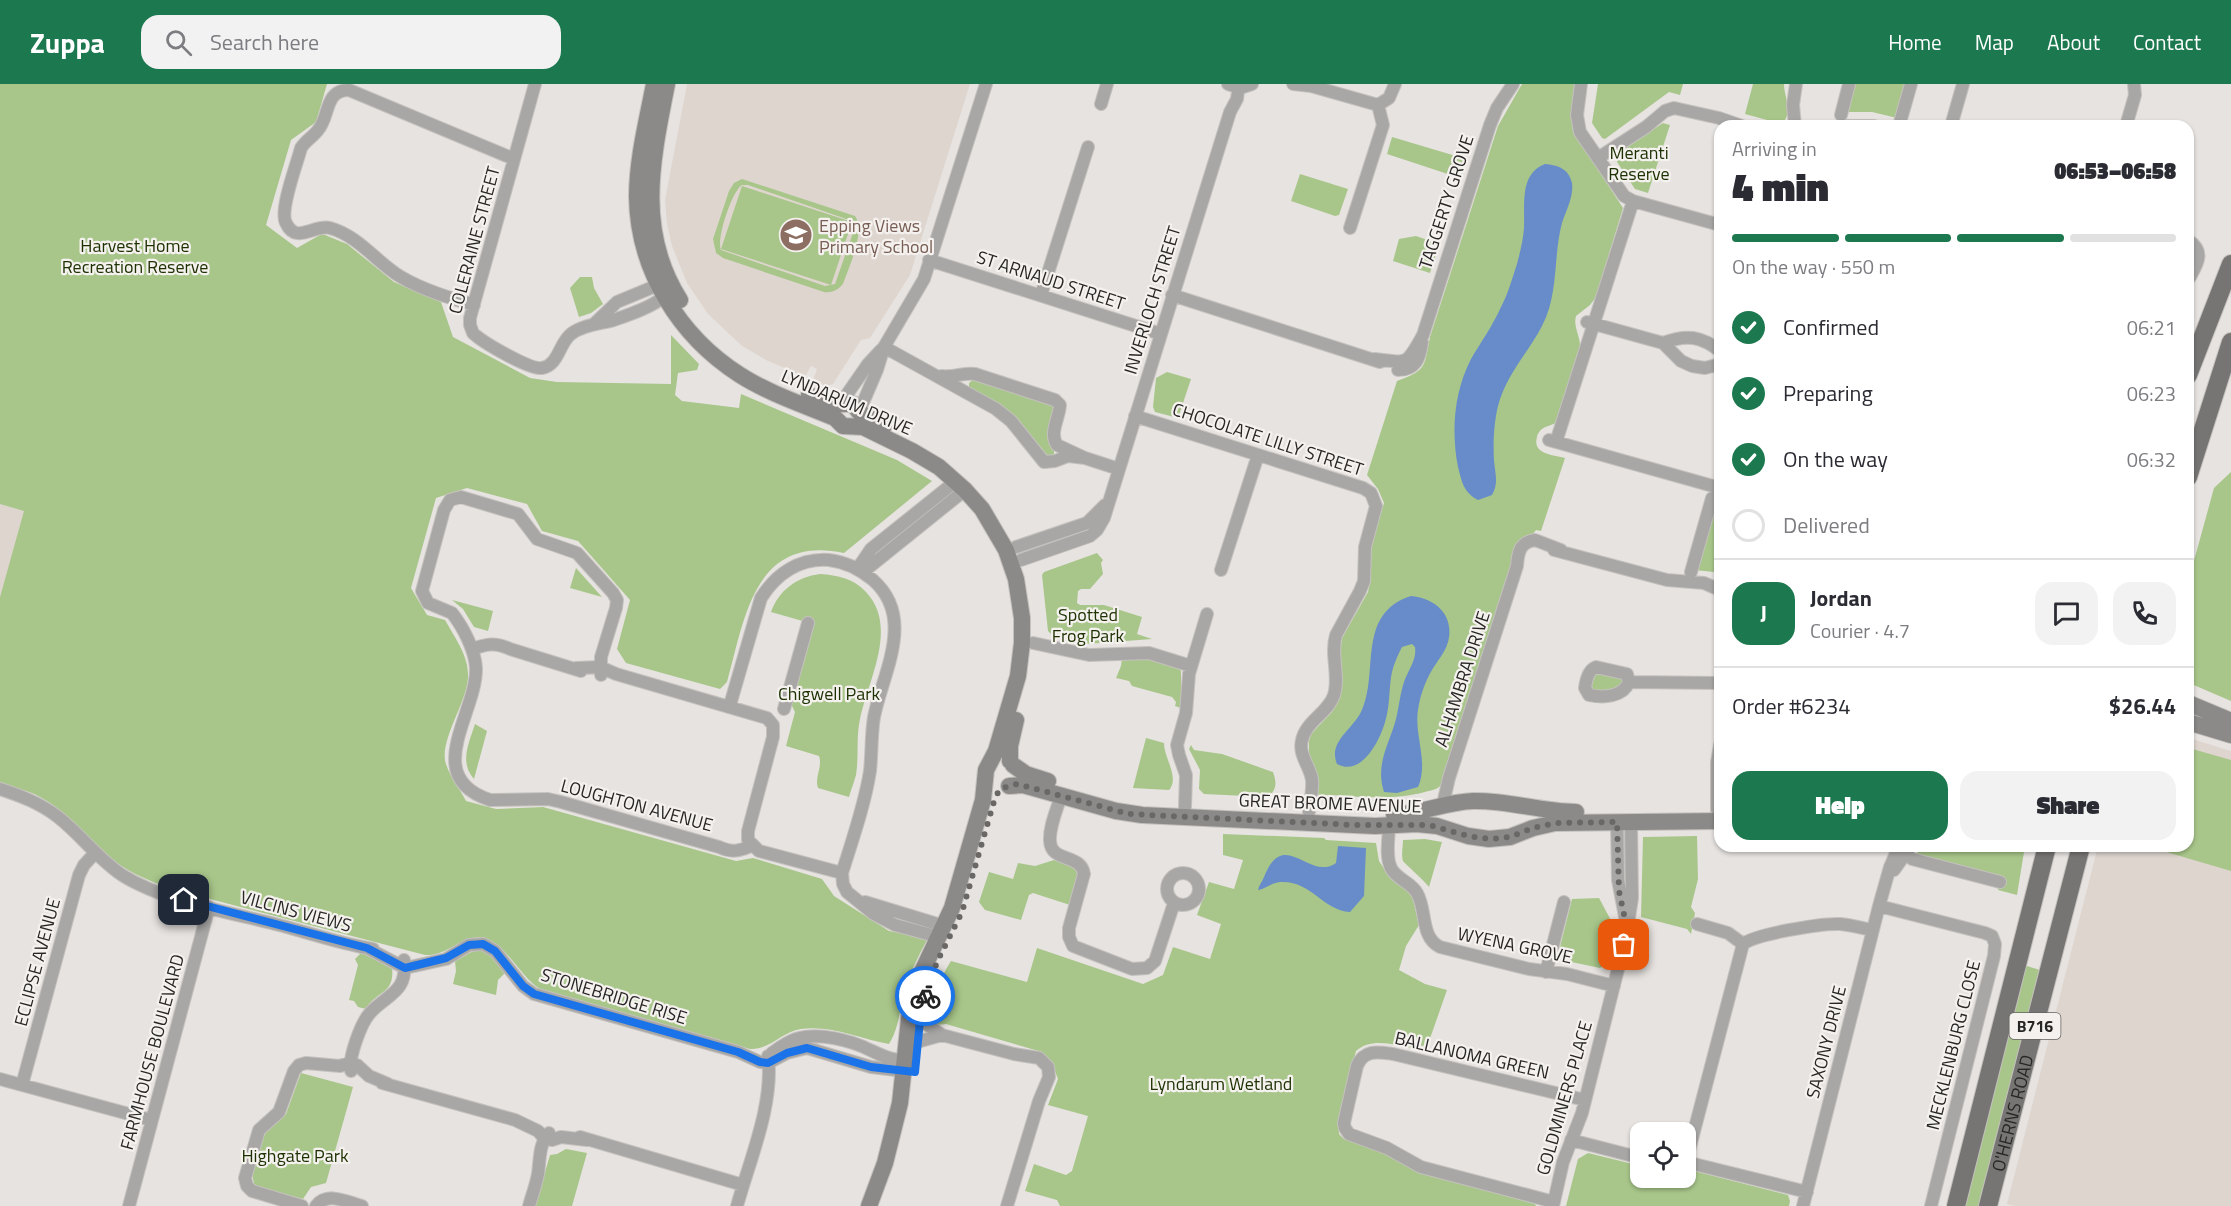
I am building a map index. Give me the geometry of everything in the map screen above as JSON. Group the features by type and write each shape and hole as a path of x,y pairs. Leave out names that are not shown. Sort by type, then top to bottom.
{"main road":[{"path":"2194,360 2231,264"},
{"path":"2194,458 2231,342"},
{"name":"O'HERNS ROAD","path":"1956,1206 2045,852"},
{"name":"O'HERNS ROAD","path":"1988,1206 2079,852"}],"street":[{"name":"COLERAINE STREET","path":"536,84 474,305 470,325 473,333 537,368 551,364 571,334 654,304 666,289"},
{"name":"LYNDARUM DRIVE","path":"654,84 638,172 637,198 644,247 666,289 700,329 723,350 746,367 838,410 843,426 856,418 880,425 916,440 945,458 1005,524 1032,606 1028,643 1028,677 1010,746 1012,763"},
{"name":"LYNDARUM DRIVE","path":"666,289 656,246 650,197 651,172 667,84"},
{"path":"838,410 868,364 884,347 921,286 986,84"},
{"path":"1101,104 1107,84"},
{"path":"1293,84 1311,86 1378,105 1389,98 1395,84"},
{"name":"TAGGERTY GROVE","path":"1172,295 1375,359 1397,370 1409,369 1419,360 1423,335 1490,125 1497,108 1513,84"},
{"path":"1581,84 1577,124 1619,190 1633,201 1714,223"},
{"path":"1794,120 1793,105 1796,84"},
{"path":"1843,120 1849,84"},
{"path":"1901,120 1911,84"},
{"path":"1953,120 1963,84"},
{"path":"2128,120 2135,95 2134,84"},
{"name":"INVERLOCH STREET","path":"1014,555 1087,524 1110,500 1238,85"},
{"path":"474,305 450,298 403,278 349,237 331,229 322,227 305,234 291,230 284,221 284,210 304,142 320,129 331,98 339,91 349,90 514,159"},
{"path":"1350,228 1383,125 1378,105"},
{"path":"1598,158 1646,128 1665,111 1674,108 1719,120"},
{"path":"1041,295 1088,147"},
{"path":"1633,201 1552,441 1714,486"},
{"path":"2194,245 2197,247 2199,258 2194,269"},
{"name":"ST ARNAUD STREET","path":"929,260 1161,334"},
{"path":"1590,323 1663,343 1681,361 1692,366 1705,368 1714,366"},
{"path":"1663,343 1687,336 1700,338 1714,347"},
{"path":"884,347 942,381 958,386 1004,415 1041,460 1049,463 1068,456 1085,458"},
{"path":"856,418 877,370 884,347"},
{"path":"935,375 951,378 966,373 975,374 1058,402 1060,409 1054,429 1056,455 1049,463"},
{"path":"968,394 966,381 975,374"},
{"name":"CHOCOLATE LILLY STREET","path":"1136,416 1363,488 1371,493 1376,501 1365,547 1365,574 1362,587 1333,644 1335,693 1324,711 1305,731 1302,739 1301,748 1312,779 1309,818"},
{"path":"1056,444 1085,458 1119,469"},
{"path":"1221,570 1258,455"},
{"path":"861,570 965,482"},
{"path":"602,670 584,673 576,668 500,644 486,644 473,653 452,613 428,603 422,591 444,510 450,500 457,497 514,512 524,520 537,539 573,550 580,556 617,600 601,657 602,670 614,680 634,678 763,715 770,720 774,729 748,831 750,843 759,851 842,873"},
{"path":"1691,572 1712,498"},
{"name":"ALHAMBRA DRIVE","path":"1443,804 1449,778 1517,566 1526,553 1535,548 1561,550 1667,580 1704,583 1714,587"},
{"path":"730,705 756,609 769,586 791,568 805,562 830,560 861,570 877,584 887,597 895,620 895,639 875,714 868,781 842,873 844,888 858,900 946,933"},
{"path":"1184,812 1186,775 1177,745 1186,713 1191,666 1207,614"},
{"path":"784,709 808,623"},
{"path":"1028,643 1089,655 1149,653 1191,666"},
{"name":"LYNDARUM DRIVE","path":"990,762 998,745 1028,643"},
{"name":"LOUGHTON AVENUE","path":"473,653 476,667 473,689 457,740 454,761 461,779 474,793 490,800 561,802 719,847 750,843"},
{"path":"1629,682 1714,683"},
{"path":"2194,706 2231,721"},
{"path":"2194,724 2231,735"},
{"path":"880,1206 904,1135 910,1066 909,1019 925,977 968,894 992,807 1005,788 1015,779 1016,769 1012,763 1000,758 990,762 986,770 983,800 946,933"},
{"name":"GREAT BROME AVENUE","path":"1012,763 1026,774 1063,791 1129,814 1184,812 1389,821 1437,826 1468,836 1490,839 1510,837 1555,823 1624,816"},
{"path":"986,779 992,786 1005,788"},
{"name":"GREAT BROME AVENUE","path":"1005,788 1023,785 1063,791"},
{"name":"VILCINS VIEWS","path":"0,789 25,797 57,816 94,854 122,875 145,887 209,907 385,951 402,964"},
{"path":"1063,791 1050,835 1051,848 1056,854 1082,865 1084,874 1069,928 1069,937 1073,946 1132,969 1147,968 1155,961 1174,903"},
{"name":"GREAT BROME AVENUE","path":"1389,821 1443,804 1486,801 1546,811 1624,816 1714,815"},
{"path":"1437,826 1443,804"},
{"name":"GOLDMINERS PLACE","path":"1553,1204 1585,1101 1627,929 1632,898 1624,816"},
{"name":"WYENA GROVE","path":"1389,821 1391,868 1417,893 1428,934 1433,943 1473,955 1614,986"},
{"name":"SAXONY DRIVE","path":"1803,1206 1884,887 1897,852"},
{"name":"SAXONY DRIVE","path":"1884,887 1907,852"},
{"name":"ECLIPSE AVENUE","path":"22,1085 79,875 94,854"},
{"path":"1912,859 2000,882"},
{"path":"1546,972 1564,902"},
{"name":"MECKLENBURG CLOSE","path":"1879,906 1985,933 1992,936 1995,944 1994,956 1931,1206"},
{"name":"FARMHOUSE BOULEVARD","path":"129,1206 209,907"},
{"path":"1697,924 1728,933 1743,944"},
{"path":"1696,1124 1743,944 1754,938 1839,924 1873,930"},
{"name":"STONEBRIDGE RISE","path":"402,964 446,958 469,945 483,944 495,951 523,986 534,994 738,1052 771,1058 807,1048 871,1067 910,1066"},
{"path":"302,1206 252,1191 247,1186 245,1179 259,1130 279,1112 294,1071 299,1065 314,1063 342,1073 353,1066 363,1026 368,1016 399,988 402,964"},
{"path":"868,1206 885,1163 917,1042 920,1020 919,996"},
{"path":"920,1020 942,1035 1014,1054 1039,1058 1048,1067 1049,1077 1039,1101 1007,1206"},
{"path":"917,1042 942,1035"},
{"name":"BALLANOMA GREEN","path":"1553,1204 1421,1167 1387,1148 1349,1134 1344,1123 1357,1066 1361,1058 1368,1053 1393,1054 1585,1101"},
{"path":"737,1206 766,1101 777,1073 771,1058"},
{"path":"353,1066 388,1084 515,1120 548,1137"},
{"path":"0,1079 151,1120"},
{"path":"529,1206 548,1137 559,1130 742,1185"},
{"path":"1571,1140 1630,1155"},
{"path":"1696,1164 1807,1192"},
{"path":"316,1206 323,1199 328,1198 362,1206"}],"shaded area":[{"name":"Epping Views Primary School","path":"687,84 970,84 910,275 870,338 861,340 833,384 826,386 813,380 817,369 811,366 805,377 766,360 742,346 708,314 687,283 672,246 665,200"},
{"path":"0,504 25,510 0,597"},
{"path":"2194,740 2231,751 2231,1206 2015,1206 2007,1204 2096,852 2194,852"}],"green space":[{"name":"Harvest Home Recreation Reserve","path":"0,84 327,84 316,122 291,140 266,225 297,248 320,235 347,244 394,282 441,302 453,337 530,378 557,382 671,384 671,335 699,364 697,370 678,373 675,395 682,401 739,408 741,394 897,460 932,481 844,553 814,550 790,556 772,569 758,586 748,608 727,682 720,689 626,663 617,649 630,600 578,541 542,531 527,504 467,488 436,498 411,588 427,615 445,620 466,660 467,685 446,744 445,755 448,769 466,801 496,809 543,807 736,861 753,858 822,879 834,896 889,931 928,938 909,977 897,1024 889,1044 812,1028 794,1031 764,1047 750,1049 540,989 501,948 483,938 473,938 444,951 425,955 172,889 144,878 119,864 49,802 31,793 0,784 0,597 24,511 0,504"},
{"path":"1522,84 1576,84 1571,118 1573,131 1623,208 1596,297 1576,316 1575,324 1580,346 1556,423 1545,427 1537,436 1536,443 1540,450 1565,458 1541,531 1536,530 1512,562 1442,784 1432,790 1398,797 1318,795 1318,777 1309,755 1309,741 1311,734 1332,712 1340,698 1342,638 1368,592 1371,576 1371,546 1384,503 1378,489 1367,475 1397,381 1414,374 1425,361 1430,337 1498,126"},
{"path":"1598,84 1683,84 1680,95 1669,92 1605,139 1592,123"},
{"path":"1753,84 1784,84 1788,109 1785,120 1767,120 1745,114"},
{"path":"1849,84 1907,84 1897,118 1872,112 1842,112"},
{"name":"Meranti Reserve","path":"1663,123 1670,125 1648,193 1635,189 1617,162 1619,152"},
{"path":"1392,137 1466,159 1460,178 1387,154"},
{"path":"1300,174 1348,189 1339,215 1335,216 1291,201"},
{"path":"742,179 855,216 858,222 858,239 843,284 837,289 824,292 723,258 716,253 713,239 729,191 734,183","holes":["742,185 748,185 852,221 854,230 835,284 825,286 721,250 721,236 730,205 738,189"]},
{"path":"742,186 852,222 831,285 721,249"},
{"path":"1416,236 1439,244 1430,273 1393,261 1399,239"},
{"path":"580,277 592,277 594,288 603,304 591,313 579,317 570,288"},
{"path":"1167,372 1191,379 1178,418 1155,412 1153,407 1156,378"},
{"path":"974,379 1053,403 1056,409 1048,433 1054,455 1049,458 969,388 969,383"},
{"path":"2231,472 2231,701 2194,685 2194,561 2214,488"},
{"path":"1714,500 1714,572 1694,570"},
{"name":"Spotted Frog Park","path":"1097,553 1103,560 1101,563 1103,574 1090,589 1078,591 1077,603 1104,605 1142,617 1137,634 1152,639 1086,644 1052,635 1048,631 1042,575 1044,572"},
{"path":"576,568 602,597 570,588"},
{"name":"Chigwell Park","path":"820,574 845,578 856,584 866,592 876,606 880,621 881,637 860,719 856,775 849,797 818,788 819,756 786,746 795,712 788,704 806,622 771,612 779,597 790,586 804,578"},
{"path":"452,600 493,611 488,631 474,627 463,609"},
{"path":"1142,657 1178,668 1181,671 1181,708 1175,706 1176,702 1172,697 1132,686 1129,681 1116,678 1122,658"},
{"path":"1599,673 1622,678 1625,682 1614,691 1593,690 1593,680"},
{"path":"475,724 487,731 474,779 469,773 466,759"},
{"path":"1146,738 1164,743 1173,780 1169,790 1133,788"},
{"path":"1191,745 1194,750 1222,754 1273,772 1275,788 1268,797 1204,794 1199,789 1200,770 1189,749"},
{"path":"2194,749 2231,760 2231,871 2166,852 2194,852"},
{"name":"Lyndarum Wetland","path":"1223,834 1324,838 1376,843 1379,861 1388,875 1402,884 1412,895 1419,925 1406,946 1399,970 1425,984 1447,990 1427,1047 1415,1044 1413,1048 1376,1043 1356,1051 1338,1119 1339,1134 1344,1139 1380,1151 1418,1172 1536,1206 1060,1206 1057,1200 1025,1191 1034,1164 1066,1175 1072,1171 1088,1116 1048,1105 1058,1079 1051,1061 1042,1052 946,1024 937,1025 930,1021 934,998 947,968 951,961 1027,982 1037,948 1143,984 1163,975 1173,947 1210,959 1221,924 1197,915 1209,882 1234,889 1243,860 1223,855"},
{"path":"1697,836 1698,879 1691,907 1695,913 1691,934 1687,929 1641,917 1643,837"},
{"path":"1425,839 1442,842 1429,887 1403,861 1402,856 1403,840"},
{"path":"1918,852 2024,852 2017,895 1998,890 2000,880 1914,858"},
{"path":"1054,860 1074,867 1079,874 1070,905 1033,893 1029,895 1021,920 985,910 979,902 989,872 1013,879 1018,863 1035,866"},
{"path":"1599,898 1614,926 1604,966 1600,968 1557,959 1572,899"},
{"path":"477,949 491,953 506,972 498,980 496,995 453,984 456,971 455,961"},
{"path":"361,953 376,957 392,966 391,983 388,988 366,1009 358,1007 354,1001 349,1000 358,965 355,959"},
{"path":"2024,965 2040,970 1980,1206 1959,1206"},
{"name":"Highgate Park","path":"301,1073 353,1087 326,1183 311,1187 303,1199 258,1187 254,1184 252,1173 264,1133 286,1114"},
{"path":"566,1149 587,1153 572,1206 535,1206 550,1155"},
{"path":"1588,1153 1630,1163 1630,1188 1696,1188 1696,1172 1788,1195 1789,1206 1566,1206 1578,1159"}],"water":[{"path":"1545,164 1554,165 1566,171 1572,183 1571,198 1559,236 1551,301 1542,326 1506,384 1497,412 1494,433 1495,486 1492,495 1478,500 1466,490 1458,467 1455,426 1458,398 1471,359 1498,314 1512,281 1523,237 1527,183 1531,175"},
{"path":"1411,596 1428,600 1441,610 1449,624 1448,642 1421,694 1417,720 1422,768 1418,787 1397,793 1384,792 1382,763 1396,719 1401,691 1415,656 1415,647 1412,644 1402,647 1395,662 1385,723 1370,752 1355,765 1346,767 1337,764 1335,756 1338,743 1361,712 1369,680 1372,647 1382,616 1394,605"},
{"path":"1338,846 1366,848 1364,896 1350,912 1340,910 1308,890 1291,883 1280,882 1258,890 1272,863 1280,856 1288,855 1316,866 1326,867 1336,863"}],"way so far":[{"path":"925,996 937,962 962,912 995,798 1000,789 1017,784 1129,814 1354,825 1417,824 1437,826 1468,836 1490,839 1510,837 1555,823 1617,822 1619,891 1627,929 1624,945"}],"place":[{"name":"Epping Views Primary School","path":"796,235"}],"route":[{"path":"184,900 367,948 405,968 439,961 469,945 483,944 495,951 523,986 534,994 738,1052 760,1062 776,1061 787,1053 807,1048 871,1067 915,1072 917,1042 925,996"}]}
